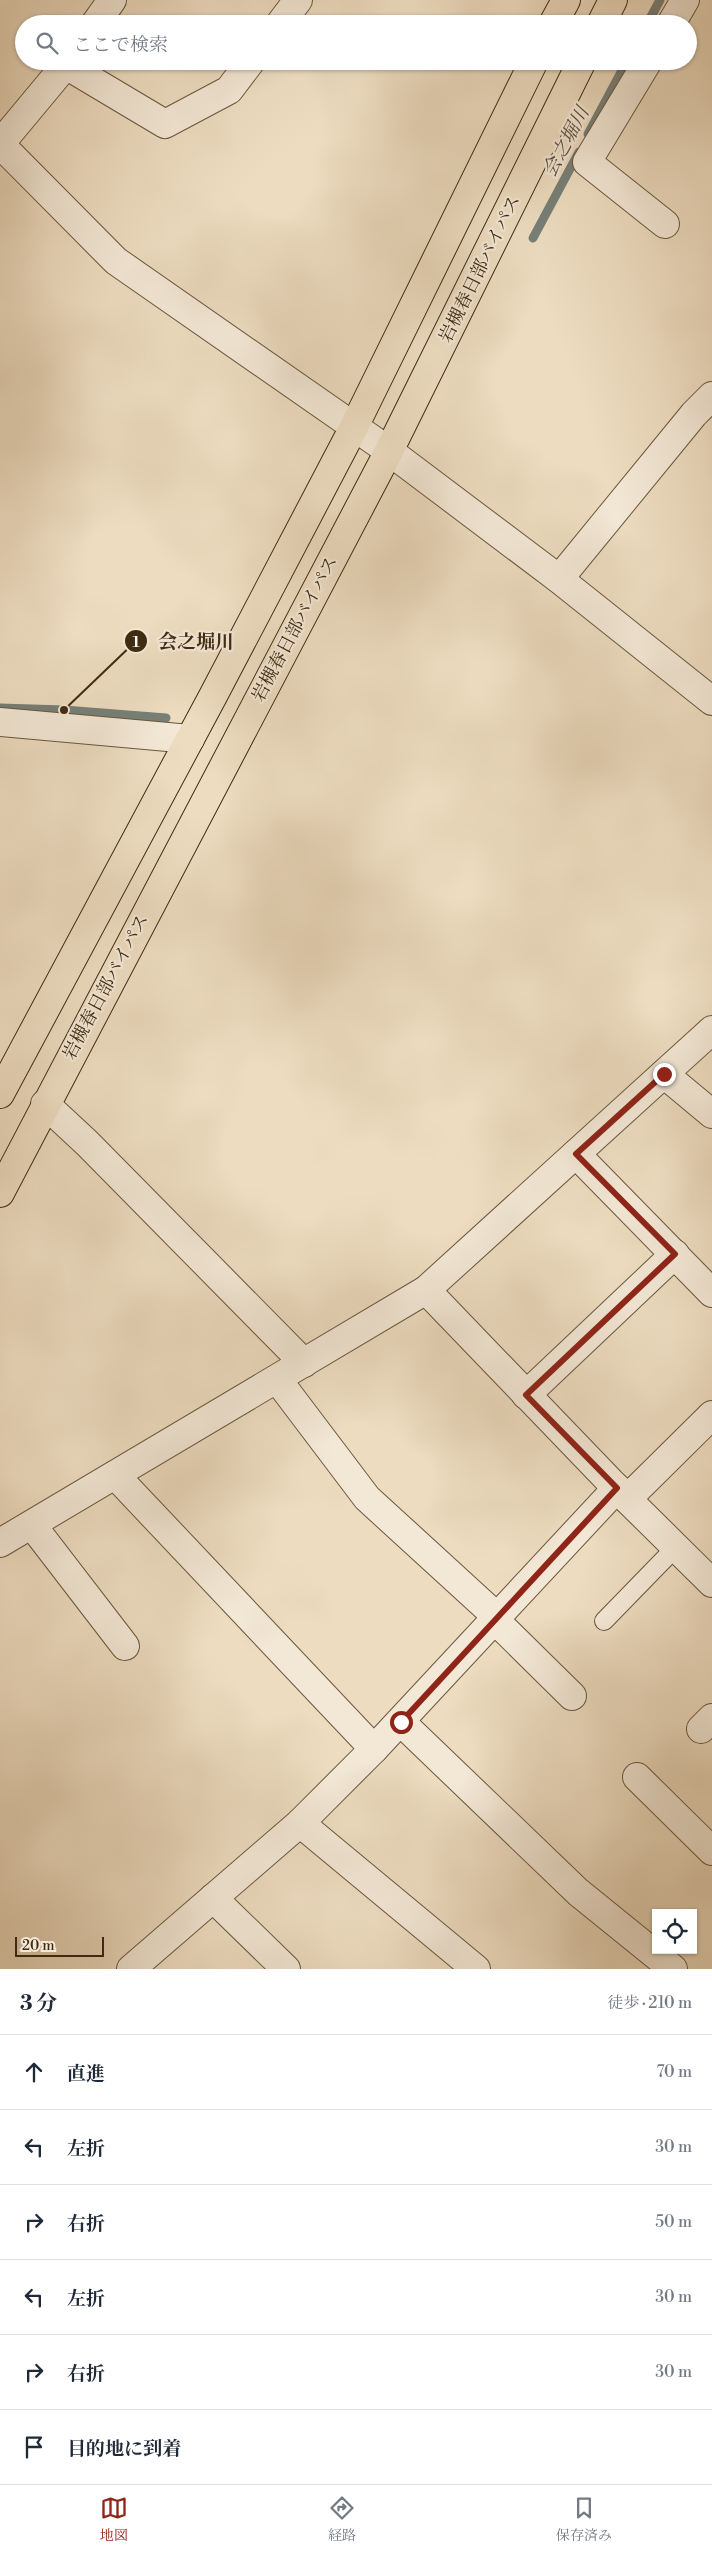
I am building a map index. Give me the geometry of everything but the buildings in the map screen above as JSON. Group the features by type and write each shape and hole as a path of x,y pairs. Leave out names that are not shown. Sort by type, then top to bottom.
{"highway":[{"path":"558,15 566,0"},
{"path":"606,15 613,0"},
{"path":"2,1084 190,739 354,427 530,70"},
{"name":"岩槻春日部バイパス","path":"0,1193 389,451 578,70"}],"street":[{"path":"101,15 112,0"},
{"path":"287,15 298,0"},
{"path":"676,15 685,0"},
{"path":"62,70 0,144 116,261 389,451 559,579 712,701"},
{"path":"79,70 165,124 229,90 244,70"},
{"path":"643,70 587,162 665,224"},
{"path":"559,579 706,410"},
{"path":"0,722 190,739"},
{"path":"0,1543 426,1290 712,1030"},
{"path":"664,1074 712,1114"},
{"path":"45,1104 87,1143 304,1363"},
{"path":"576,1154 712,1293"},
{"path":"526,1395 675,1254"},
{"path":"426,1290 526,1395 676,1547 708,1569"},
{"path":"277,1380 367,1498 495,1618 572,1696"},
{"path":"134,1968 300,1823 401,1722 495,1618 622,1493 712,1415"},
{"path":"115,1475 374,1749"},
{"path":"32,1524 125,1646"},
{"path":"401,1722 578,1892 673,1969"},
{"path":"637,1777 712,1851"},
{"path":"300,1823 476,1969"},
{"path":"213,1898 286,1969"}],"lane":[{"path":"604,1621 676,1547"}],"waterway":[{"name":"会之堀川","path":"652,15 660,0"},
{"name":"会之堀川","path":"588,134 622,70"},
{"name":"会之堀川","path":"533,238 579,152"},
{"name":"会之堀川","path":"0,708 64,710 166,718"}],"place":[{"name":"会之堀川","path":"64,710"}],"route":[{"path":"401,1722 496,1616 617,1488 526,1395 675,1254 576,1154 664,1074"}]}
